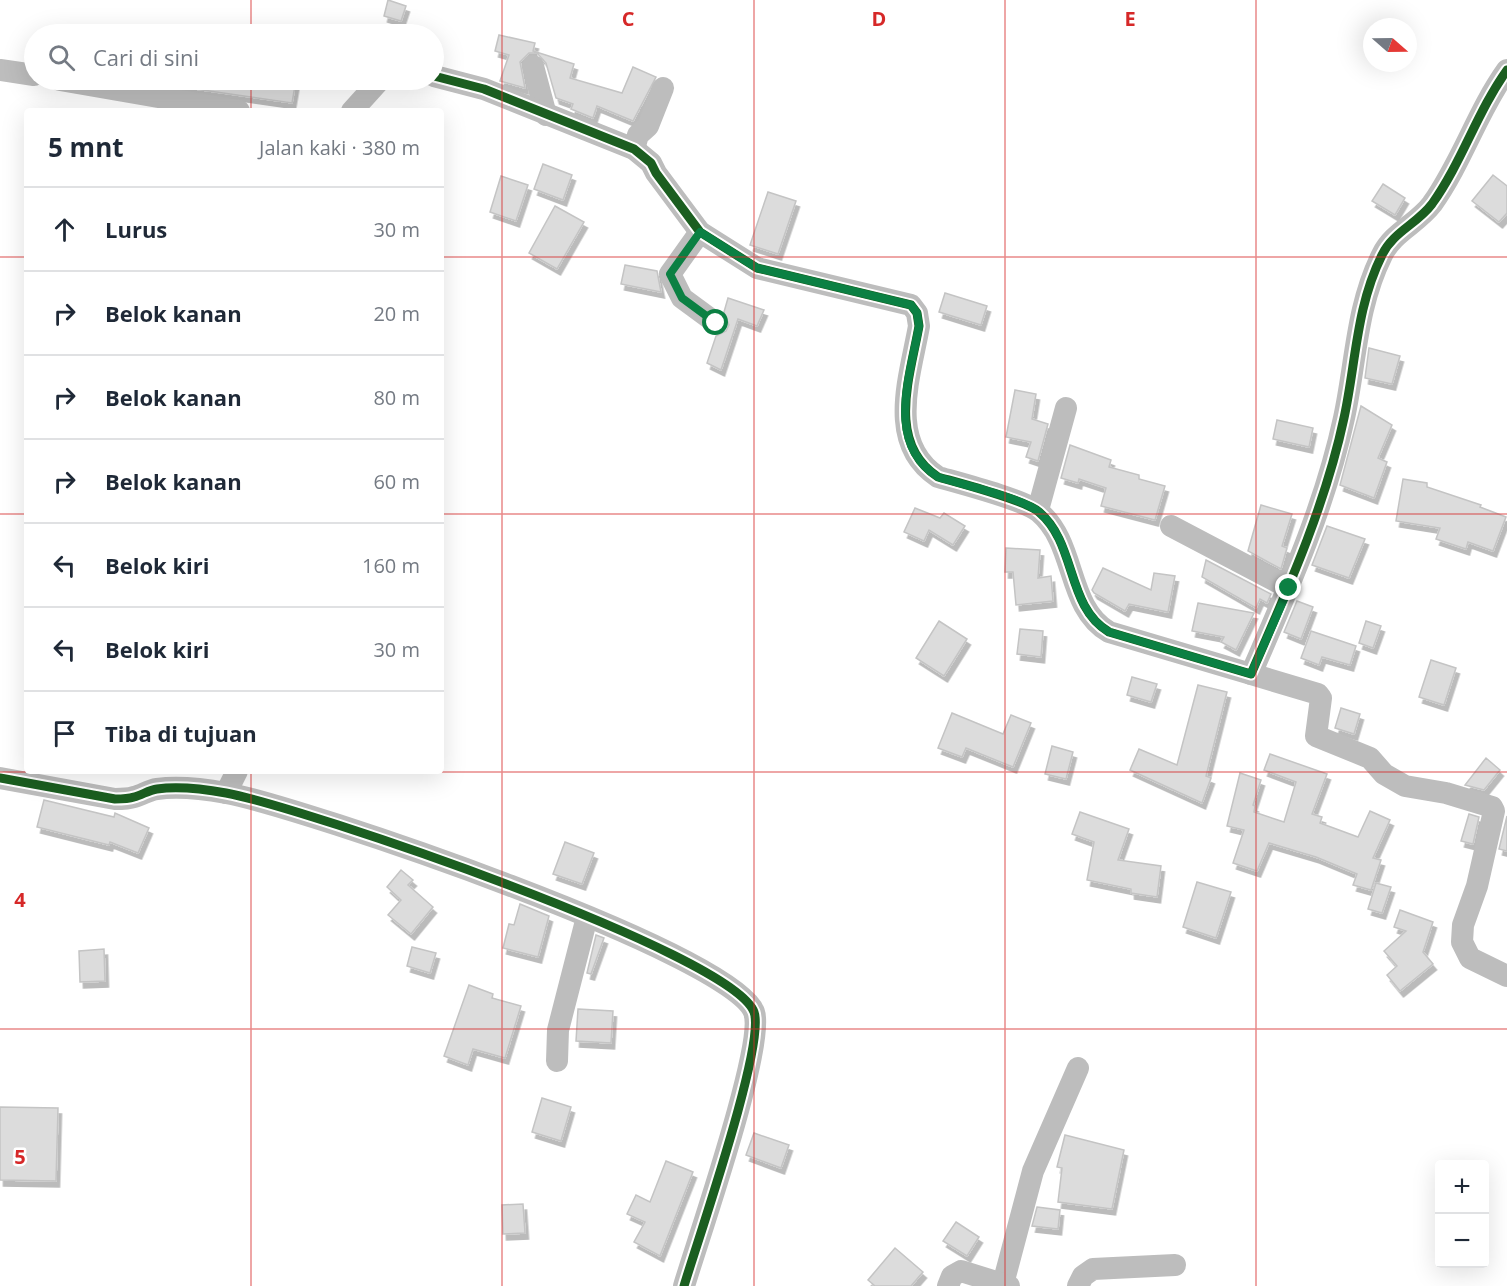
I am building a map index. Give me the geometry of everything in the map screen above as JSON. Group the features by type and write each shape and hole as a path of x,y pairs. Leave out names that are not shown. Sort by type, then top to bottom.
{"street":[{"path":"533,66 546,115"},
{"path":"0,70 24,74"},
{"path":"1251,674 1289,588 1328,480 1344,417 1360,315 1381,255 1392,238 1430,207 1507,70"},
{"path":"444,79 484,89 634,149 651,163 700,232 757,268 911,305 917,313 919,326 904,412 907,435 914,453 924,468 938,477 1038,510 1056,532 1066,551 1085,609 1094,624 1109,632 1318,694 1321,698 1316,736 1370,758 1392,780 1405,786 1446,793 1492,807 1494,811 1477,886 1463,925 1462,942 1470,958 1507,976"},
{"path":"634,149 638,135 648,126 663,88"},
{"path":"118,90 222,108"},
{"path":"355,108 371,90"},
{"path":"700,232 670,274 682,298 716,323"},
{"path":"1038,510 1066,408"},
{"path":"1171,526 1289,588"},
{"path":"226,793 236,774"},
{"path":"0,778 115,799 134,797 155,789 179,788 226,793 430,856 518,887 674,954 741,995 754,1010 757,1024 753,1046 733,1126 684,1286"},
{"path":"557,1061 558,1030 587,917"},
{"path":"948,1286 952,1276 961,1271 1006,1285 1034,1171 1078,1068"},
{"path":"1078,1286 1083,1276 1094,1269 1175,1265"}],"building":[{"path":"388,0 406,6 401,21 384,16"},
{"path":"499,35 535,43 533,51 574,64 570,78 622,93 633,67 656,77 633,121 597,106 593,118 571,109 573,104 556,98 546,63 537,53 529,53 520,62 525,88 500,81 509,55 495,51"},
{"path":"202,90 294,90 292,103"},
{"path":"543,164 572,175 563,200 534,189"},
{"path":"1493,175 1507,186 1507,213 1499,222 1472,201"},
{"path":"501,176 528,185 516,221 490,212"},
{"path":"1383,184 1405,198 1395,215 1372,201"},
{"path":"768,192 796,201 778,254 750,245"},
{"path":"555,206 584,222 557,269 529,253"},
{"path":"625,265 657,271 661,292 621,284"},
{"path":"945,293 987,306 981,325 939,312"},
{"path":"728,298 764,310 757,326 738,319 721,370 707,363 716,336 726,331 729,325 724,312"},
{"path":"1369,348 1400,356 1392,384 1365,378"},
{"path":"1015,390 1036,394 1032,419 1048,424 1038,461 1026,457 1031,442 1006,437"},
{"path":"1361,406 1392,425 1378,458 1387,462 1374,498 1340,485"},
{"path":"1277,420 1313,428 1309,447 1273,439"},
{"path":"1070,445 1111,460 1109,467 1139,475 1139,479 1165,486 1155,520 1101,506 1106,488 1079,479 1078,483 1061,478"},
{"path":"1403,479 1427,483 1427,487 1481,505 1480,507 1506,517 1493,551 1468,542 1466,549 1436,539 1440,528 1396,521"},
{"path":"1261,505 1292,514 1282,546 1287,548 1281,569 1248,551"},
{"path":"915,508 940,518 944,513 965,526 953,545 929,530 924,541 904,532"},
{"path":"1327,526 1365,539 1349,578 1312,565"},
{"path":"1006,548 1040,550 1038,578 1051,576 1053,601 1016,605 1013,572 1005,572"},
{"path":"1206,560 1271,594 1267,603 1260,599 1256,608 1202,577"},
{"path":"1103,568 1151,590 1154,573 1175,576 1168,612 1129,604 1125,611 1094,593 1092,590"},
{"path":"1297,601 1313,607 1301,639 1284,632"},
{"path":"1198,603 1254,613 1236,650 1221,642 1224,637 1192,631"},
{"path":"939,621 967,639 944,676 916,658"},
{"path":"1366,621 1381,626 1373,648 1359,643"},
{"path":"1020,629 1043,631 1041,657 1017,654"},
{"path":"1311,631 1356,646 1350,665 1322,657 1319,665 1301,658"},
{"path":"1431,660 1456,668 1444,705 1419,697"},
{"path":"1132,677 1157,684 1151,702 1127,695"},
{"path":"1198,685 1227,692 1206,776 1211,778 1202,803 1130,770 1139,749 1177,765"},
{"path":"1341,708 1360,714 1354,734 1335,728"},
{"path":"952,713 1003,734 1011,715 1031,723 1013,767 966,748 962,757 938,748"},
{"path":"1052,746 1073,752 1066,779 1045,774"},
{"path":"1270,754 1327,774 1312,814 1322,817 1320,823 1358,837 1370,811 1390,820 1373,858 1381,860 1371,890 1353,885 1357,874 1316,857 1269,843 1257,871 1233,863 1244,830 1227,826 1240,773 1261,780 1253,805 1255,806 1254,812 1284,822 1296,782 1264,770"},
{"path":"1486,758 1500,770 1484,790 1465,785"},
{"path":"44,800 114,817 115,813 149,828 138,853 110,842 109,845 37,827"},
{"path":"1080,812 1129,829 1118,860 1161,866 1157,897 1131,893 1131,889 1087,880 1094,842 1072,834"},
{"path":"1469,814 1479,817 1473,844 1461,841"},
{"path":"1507,816 1507,851 1499,849"},
{"path":"565,842 594,853 582,884 553,874"},
{"path":"401,870 413,880 408,885 433,907 411,934 388,915 401,900 387,887"},
{"path":"1197,882 1231,892 1216,938 1183,927"},
{"path":"1376,883 1391,887 1382,913 1368,909"},
{"path":"520,904 549,916 538,957 503,948 509,924 514,925"},
{"path":"1400,910 1433,922 1423,952 1433,964 1400,991 1387,975 1397,966 1384,951 1406,931 1394,927"},
{"path":"596,935 604,938 591,974 587,973"},
{"path":"412,947 436,953 430,973 407,966"},
{"path":"104,949 105,981 80,982 79,951"},
{"path":"469,985 493,994 492,998 521,1006 505,1058 473,1049 468,1065 444,1056"},
{"path":"578,1009 613,1011 611,1043 576,1041"},
{"path":"542,1098 571,1107 561,1141 532,1132"},
{"path":"0,1107 58,1108 56,1181 0,1180"},
{"path":"754,1133 789,1145 781,1168 746,1155"},
{"path":"1065,1135 1124,1150 1112,1209 1058,1202 1062,1168 1057,1167"},
{"path":"666,1161 693,1172 660,1256 634,1242 645,1222 627,1214 636,1195 650,1202"},
{"path":"523,1204 525,1233 503,1234 502,1205"},
{"path":"1037,1207 1060,1210 1058,1229 1032,1226"},
{"path":"956,1222 979,1237 967,1256 943,1241"},
{"path":"895,1248 923,1272 911,1286 875,1286 868,1280"}],"cycle path":[{"path":"444,79 484,89 634,149 651,163 700,232 757,268 911,305 917,313 919,326 907,387 907,428 912,446 922,463 938,477 1006,497 1039,512 1051,525 1060,541 1085,607 1095,621 1109,632 1251,674 1304,548 1327,484 1344,418 1362,315 1373,275 1392,240 1426,211 1443,188 1496,86 1507,70"},
{"path":"0,778 115,799 132,798 157,789 183,788 226,793 270,804 421,853 597,920 673,955 728,986 754,1012 755,1031 741,1101 684,1286"}],"route":[{"path":"716,323 682,298 670,274 700,232 714,243 737,254 757,268 782,276 906,303 915,308 919,326 904,412 907,435 914,453 924,468 938,477 1038,510 1056,532 1066,551 1085,609 1094,624 1109,632 1251,674 1289,588"}]}
